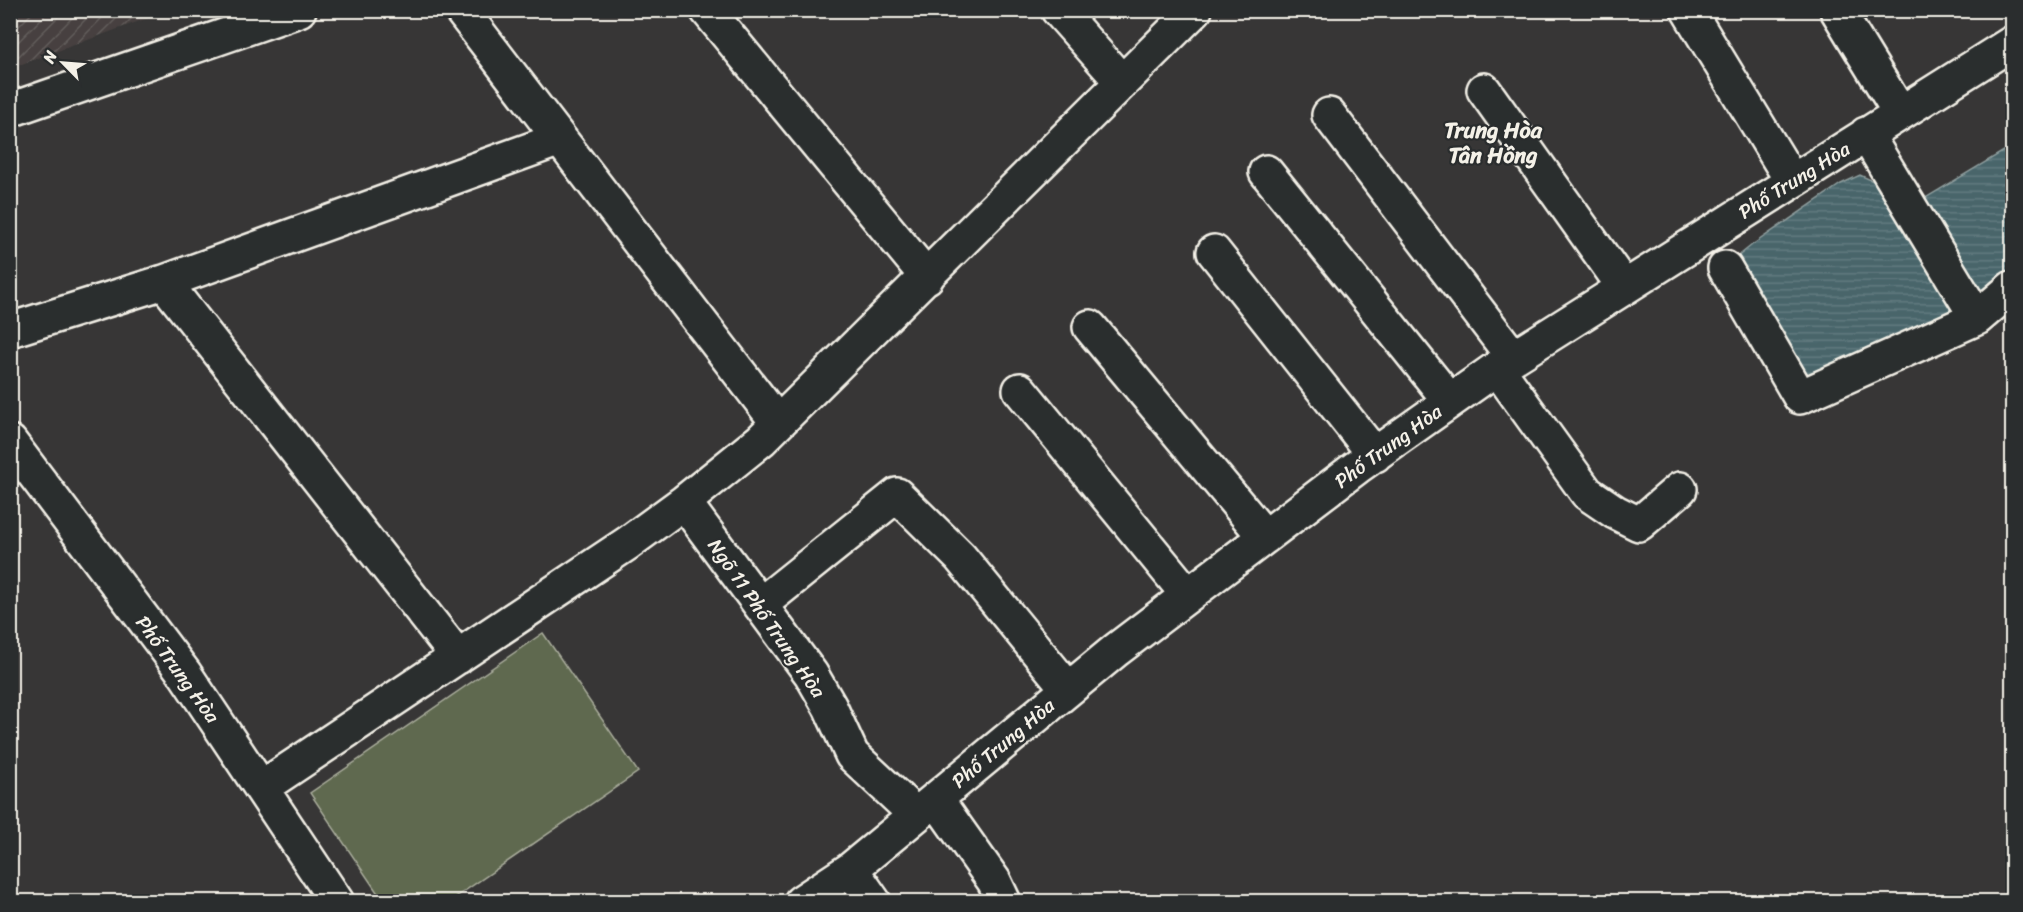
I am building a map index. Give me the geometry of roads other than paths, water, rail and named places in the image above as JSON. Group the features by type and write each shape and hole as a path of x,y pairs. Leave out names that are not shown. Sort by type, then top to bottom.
{"street":[{"path":"10,110 299,10"},
{"path":"461,10 778,423"},
{"path":"707,10 927,276"},
{"path":"1058,10 1122,82"},
{"path":"261,788 618,549 684,502 761,440 1195,10"},
{"path":"1688,10 1792,181"},
{"path":"1837,10 1900,113"},
{"name":"Phố Trung Hòa","path":"801,902 851,869 1116,650 1375,455 1505,362 2013,43"},
{"path":"1484,90 1624,287"},
{"path":"1329,115 1505,362 1587,493 1615,512 1639,524 1680,489"},
{"path":"1866,134 1977,318"},
{"path":"10,330 164,282 560,139"},
{"path":"1266,172 1450,401"},
{"path":"1214,252 1375,455"},
{"path":"1725,268 1800,397 1977,318 2013,288"},
{"path":"164,282 458,657"},
{"path":"1090,327 1265,537"},
{"path":"1020,390 1188,595"},
{"name":"Phố Trung Hòa","path":"10,442 185,674 337,902"},
{"path":"760,605 897,495 960,557 1068,689"},
{"name":"Ngõ 11 Phố Trung Hòa","path":"684,502 811,674 830,707 852,756 926,807 994,881 1004,902"},
{"path":"851,869 874,902"}],"water":[{"path":"2012,146 2012,312 1925,353 1792,384 1736,258 1841,184 1860,175 1919,202"}],"district":[{"name":"Trung Hòa Tân Hồng","path":"1493,142"}]}
